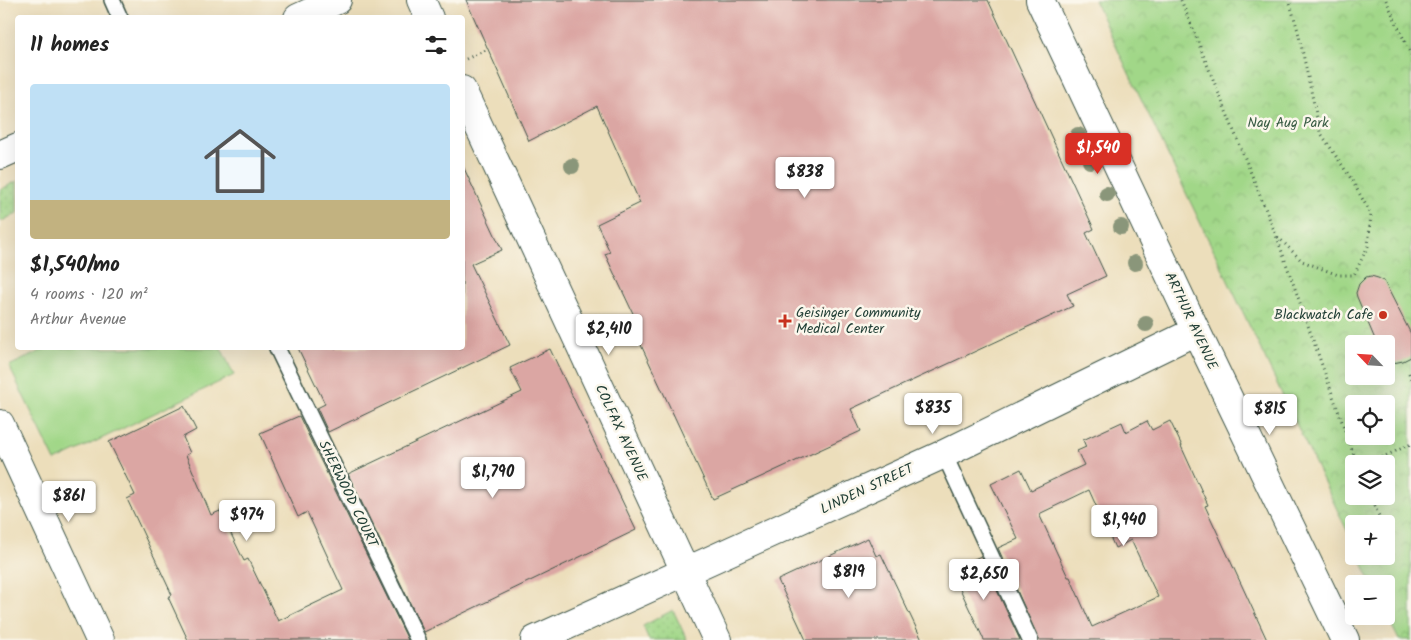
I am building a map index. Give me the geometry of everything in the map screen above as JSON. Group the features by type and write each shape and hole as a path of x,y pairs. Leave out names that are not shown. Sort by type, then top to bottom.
{"street":[{"path":"304,15 337,0"},
{"path":"421,0 428,15"},
{"name":"ARTHUR AVENUE","path":"1040,0 1196,331 1345,640"},
{"name":"COLFAX AVENUE","path":"465,96 717,640"},
{"path":"0,155 15,148"},
{"name":"LINDEN STREET","path":"535,640 944,454 1196,331"},
{"path":"0,424 100,640"}],"lane":[{"path":"112,0 119,15"},
{"name":"SHERWOOD COURT","path":"278,350 418,640"},
{"path":"944,454 1030,640"}],"path":[{"path":"1181,0 1276,234 1354,455"},
{"path":"1276,234 1302,261 1338,275 1354,275 1368,246 1371,214 1350,177 1320,132 1298,31 1289,0"},
{"path":"1386,0 1411,56"},
{"path":"465,60 488,49"},
{"path":"1409,373 1411,379"},
{"path":"1387,455 1411,444"}],"green space":[{"name":"Nay Aug Park","path":"1094,0 1411,0 1411,640 1399,640 1392,625 1395,625 1395,575 1368,575 1363,565 1395,565 1395,515 1345,515 1345,526"},
{"path":"15,182 15,214 0,222 0,190"},
{"path":"43,350 222,350 234,375 55,461 9,366"},
{"path":"673,610 687,640 649,640 643,626"}],"building":[{"path":"466,0 988,0 1094,229 1086,233 1106,276 1067,294 1073,306 851,409 861,431 713,499 633,328 639,326 605,254 610,252 597,224 640,203 597,106 529,141"},
{"path":"465,170 502,250 471,264 510,345 328,432 317,408 325,404 299,350 465,350"},
{"name":"Blackwatch Cafe","path":"1371,276 1384,281 1411,334 1411,357 1403,361 1395,363 1395,335 1373,335 1356,293 1359,284 1366,277"},
{"path":"550,349 636,530 424,632 348,474 522,392 510,368"},
{"path":"184,406 196,430 183,437 190,453 186,455 211,515 220,511 244,561 248,559 278,621 343,590 307,512 298,517 260,433 299,416 408,640 188,640 168,597 172,595 127,499 135,495 109,442"},
{"path":"1147,421 1152,430 1170,421 1208,505 1205,506 1267,640 1039,640 998,548 1018,539 991,484 1021,469 1031,490 1084,465 1077,451 1086,447 1083,440 1122,422 1126,432","holes":["1089,490 1115,548 1131,540 1158,597 1092,627 1039,514"]},
{"path":"868,538 876,556 881,554 922,640 806,640 778,580"},
{"path":"981,556 1020,640 984,640 967,604 951,569"}],"place":[{"name":"Blackwatch Cafe","path":"1383,315"},
{"name":"Geisinger Community Medical Center","path":"785,321"}]}
